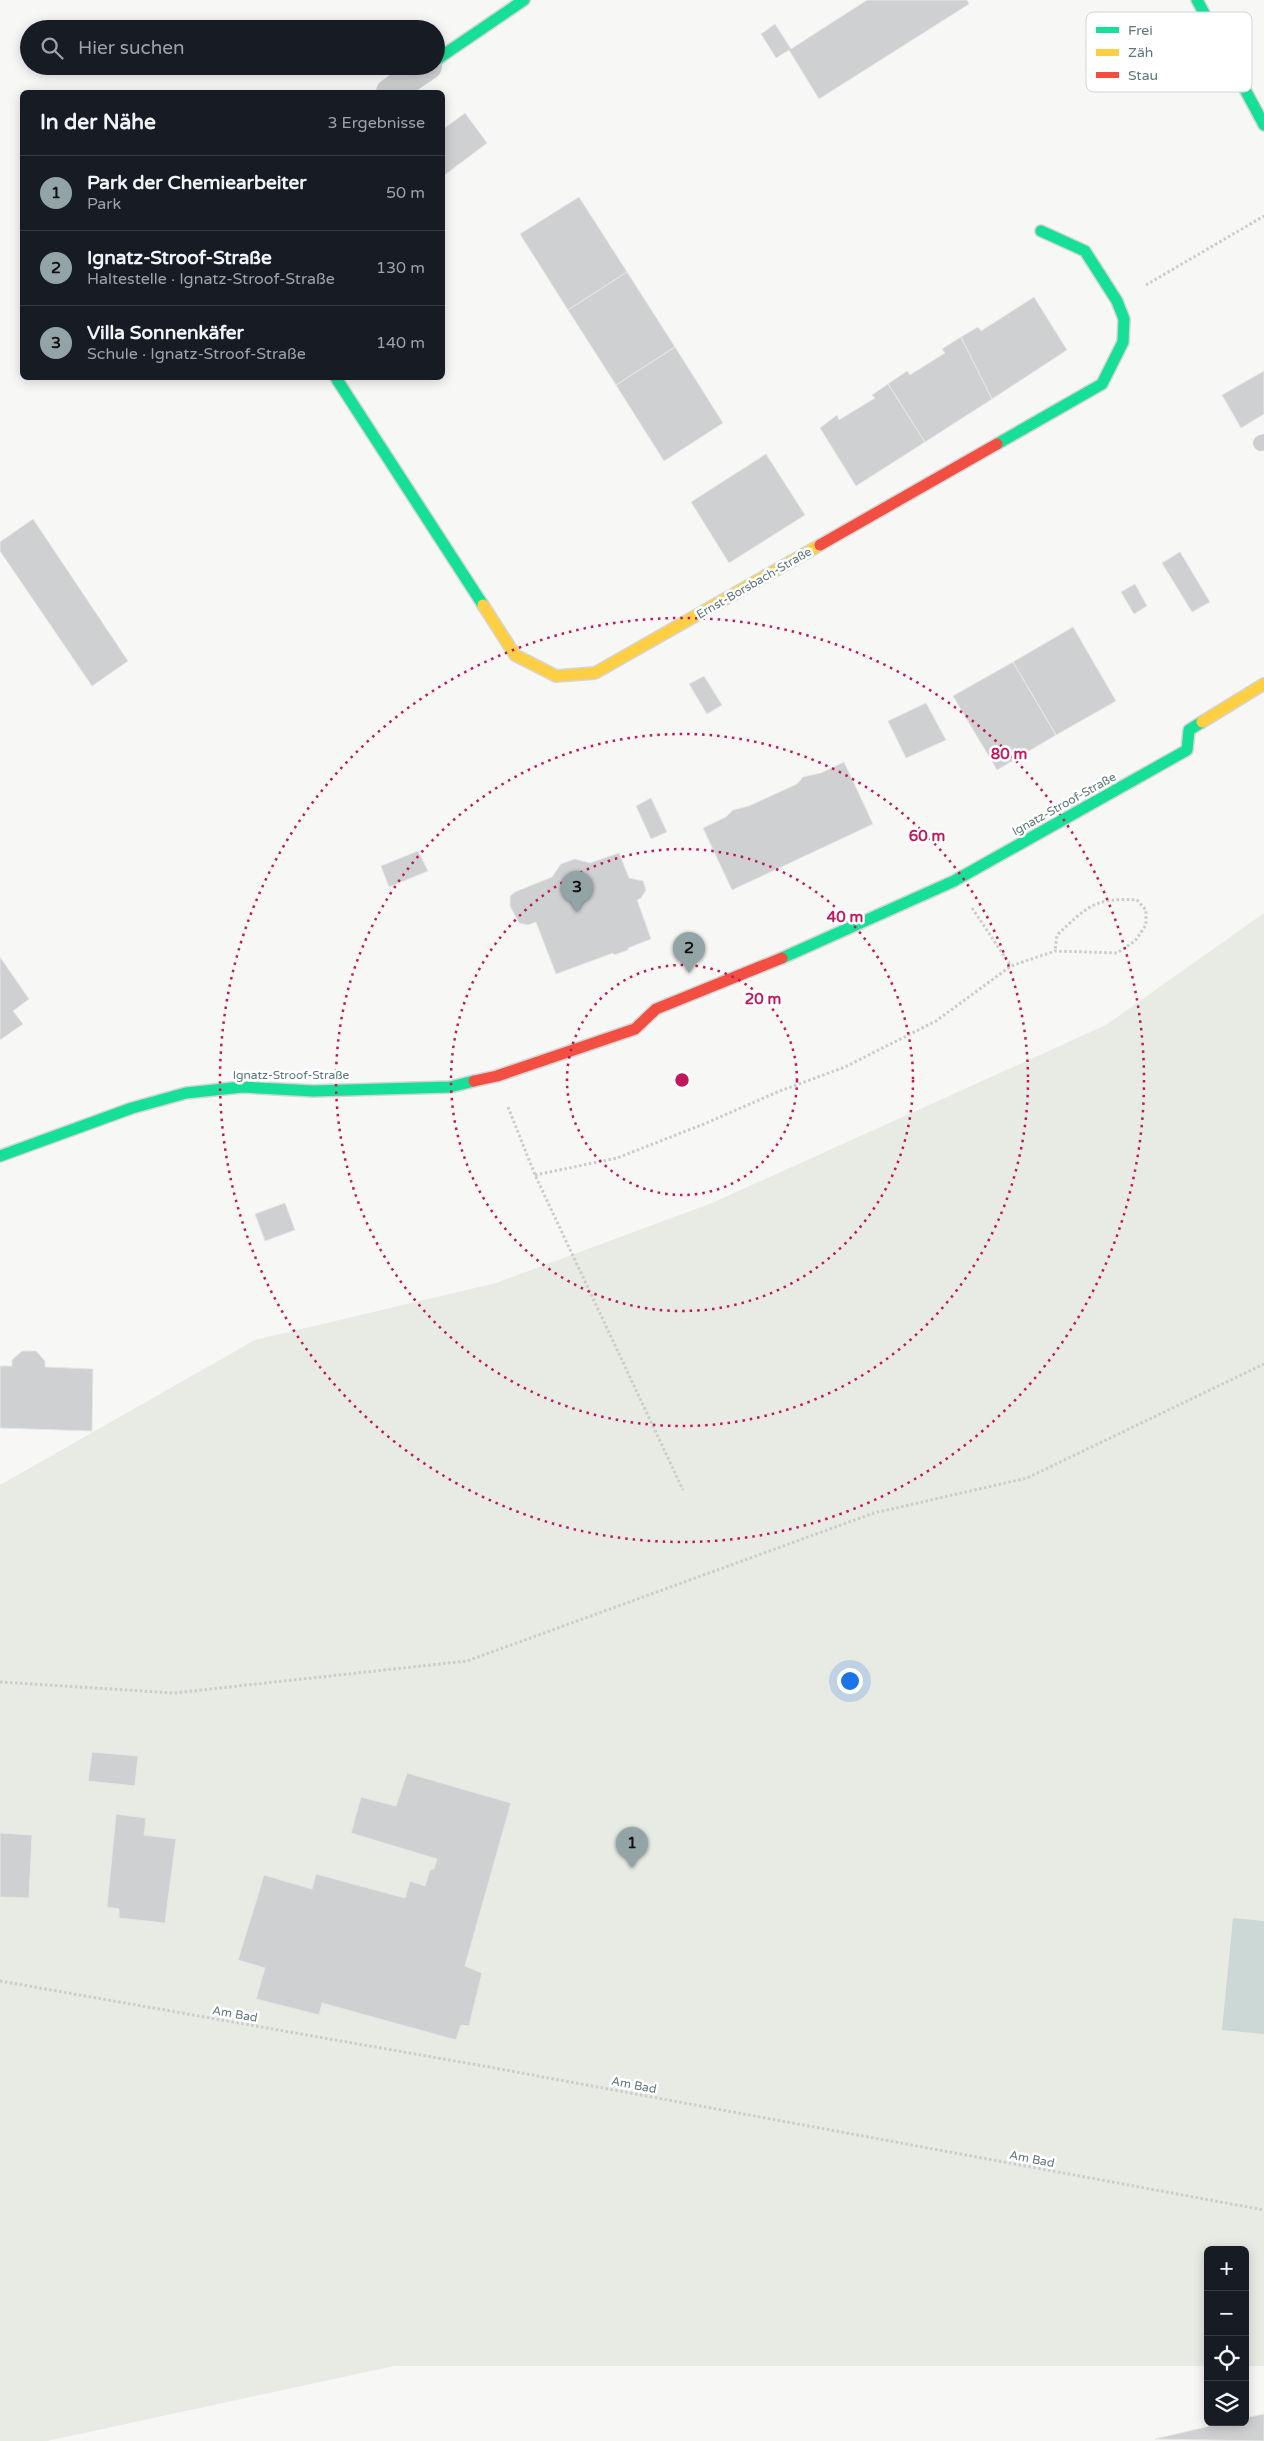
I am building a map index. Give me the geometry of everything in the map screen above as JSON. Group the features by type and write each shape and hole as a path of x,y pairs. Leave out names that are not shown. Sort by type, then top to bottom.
{"street":[{"path":"445,54 524,0"},
{"path":"1197,0 1203,12"},
{"path":"393,90 415,75"},
{"path":"1246,92 1264,125"},
{"name":"Ernst-Borsbach-Straße","path":"337,380 515,655 556,676 594,673 1102,384 1123,342 1124,319 1117,301 1085,251 1041,232"},
{"name":"Ignatz-Stroof-Straße","path":"0,1156 132,1108 186,1093 242,1087 313,1091 450,1087 497,1076 635,1029 656,1009 807,948 954,881 1186,750 1189,730 1264,684"}],"path":[{"path":"1117,301 1264,216"},
{"path":"954,881 1011,966"},
{"path":"534,1175 618,1158 780,1091 845,1067 936,1021 1011,966 1055,951 1117,953 1135,941 1146,925 1146,910 1137,900 1113,898 1086,908 1056,935 1055,951"},
{"path":"497,1076 534,1175 683,1490"},
{"path":"0,1682 174,1693 467,1661 874,1514 1027,1478 1264,1364"},
{"name":"Am Bad","path":"0,1981 499,2069 1264,2210"}],"shaded area":[{"path":"1264,913 1264,2366 1249,2366 1249,2246 1204,2246 1204,2366 394,2366 47,2441 0,2441 0,1485 255,1340 496,1283 712,1203 1106,1025"},
{"path":"1233,1918 1264,1921 1264,2034 1222,2030"}],"building":[{"path":"867,0 967,0 969,4 819,99 789,50 776,58 761,34 775,24 791,49"},
{"path":"465,113 487,143 445,175 445,128"},
{"path":"579,197 627,272 568,310 520,234"},
{"path":"627,272 675,347 616,385 568,310"},
{"path":"1034,297 1067,350 992,399 961,337 978,327 981,331"},
{"path":"961,337 992,399 925,442 888,384 907,371 910,375 945,353 942,349"},
{"path":"675,347 723,423 664,461 616,385"},
{"path":"1264,371 1264,414 1241,428 1222,395"},
{"path":"888,384 925,442 856,486 820,428 837,415 839,420 875,398 872,395"},
{"path":"766,454 805,515 729,563 691,502"},
{"path":"33,519 128,661 92,686 0,551 0,542"},
{"path":"1180,552 1210,602 1192,612 1162,563"},
{"path":"1135,584 1147,606 1134,614 1121,592"},
{"path":"1073,627 1116,701 1056,735 1013,662"},
{"path":"1013,662 1056,735 997,770 953,696"},
{"path":"704,676 722,705 707,714 689,684"},
{"path":"926,703 946,740 906,758 888,721"},
{"path":"844,762 873,824 732,890 703,828 726,817 733,810 749,806 797,784 803,777 821,773"},
{"path":"651,798 667,832 651,839 636,806"},
{"path":"418,851 428,871 389,887 381,866"},
{"path":"619,853 629,878 643,881 646,890 641,898 637,900 651,939 628,948 628,950 614,955 613,953 556,974 536,922 528,925 519,923 510,906 510,896 515,892 552,877 561,864 575,859 590,863"},
{"path":"0,957 29,999 13,1011 23,1024 0,1040"},
{"path":"285,1203 295,1230 265,1241 255,1214"},
{"path":"22,1351 36,1351 45,1361 45,1367 93,1369 92,1431 0,1428 0,1366 12,1366 12,1360"},
{"path":"92,1752 138,1756 135,1786 88,1781"},
{"path":"407,1773 511,1803 465,1966 482,1973 469,2026 461,2025 456,2040 322,2003 319,2015 256,1999 265,1968 238,1960 264,1875 312,1889 316,1874 405,1898 410,1881 425,1886 430,1870 434,1869 437,1859 351,1833 361,1797 396,1806"},
{"path":"116,1814 146,1818 144,1835 176,1839 165,1923 119,1918 119,1909 107,1907"},
{"path":"0,1833 32,1835 29,1898 0,1897"},
{"path":"1264,2414 1264,2441 1155,2439 1210,2426 1249,2426 1249,2417"}],"traffic: fast":[{"path":"445,54 524,0"},
{"path":"1197,0 1203,12"},
{"path":"1246,92 1264,125"},
{"path":"997,444 1102,384 1123,342 1124,319 1117,301 1085,251 1041,231"},
{"path":"337,380 483,605"},
{"path":"782,958 954,881 1187,750 1189,730 1202,722"},
{"path":"0,1156 132,1108 186,1093 242,1087 313,1091 450,1087 474,1081"}],"traffic: slow":[{"path":"483,605 515,655 556,676 595,673 820,545"},
{"path":"1202,722 1264,684"}],"traffic: jam":[{"path":"820,545 997,444"},
{"path":"474,1081 497,1076 635,1029 656,1009 782,958"}],"place":[{"name":"Villa Sonnenkäfer","path":"577,912"},
{"name":"Ignatz-Stroof-Straße","path":"689,973"},
{"name":"Park der Chemiearbeiter","path":"632,1868"}]}
